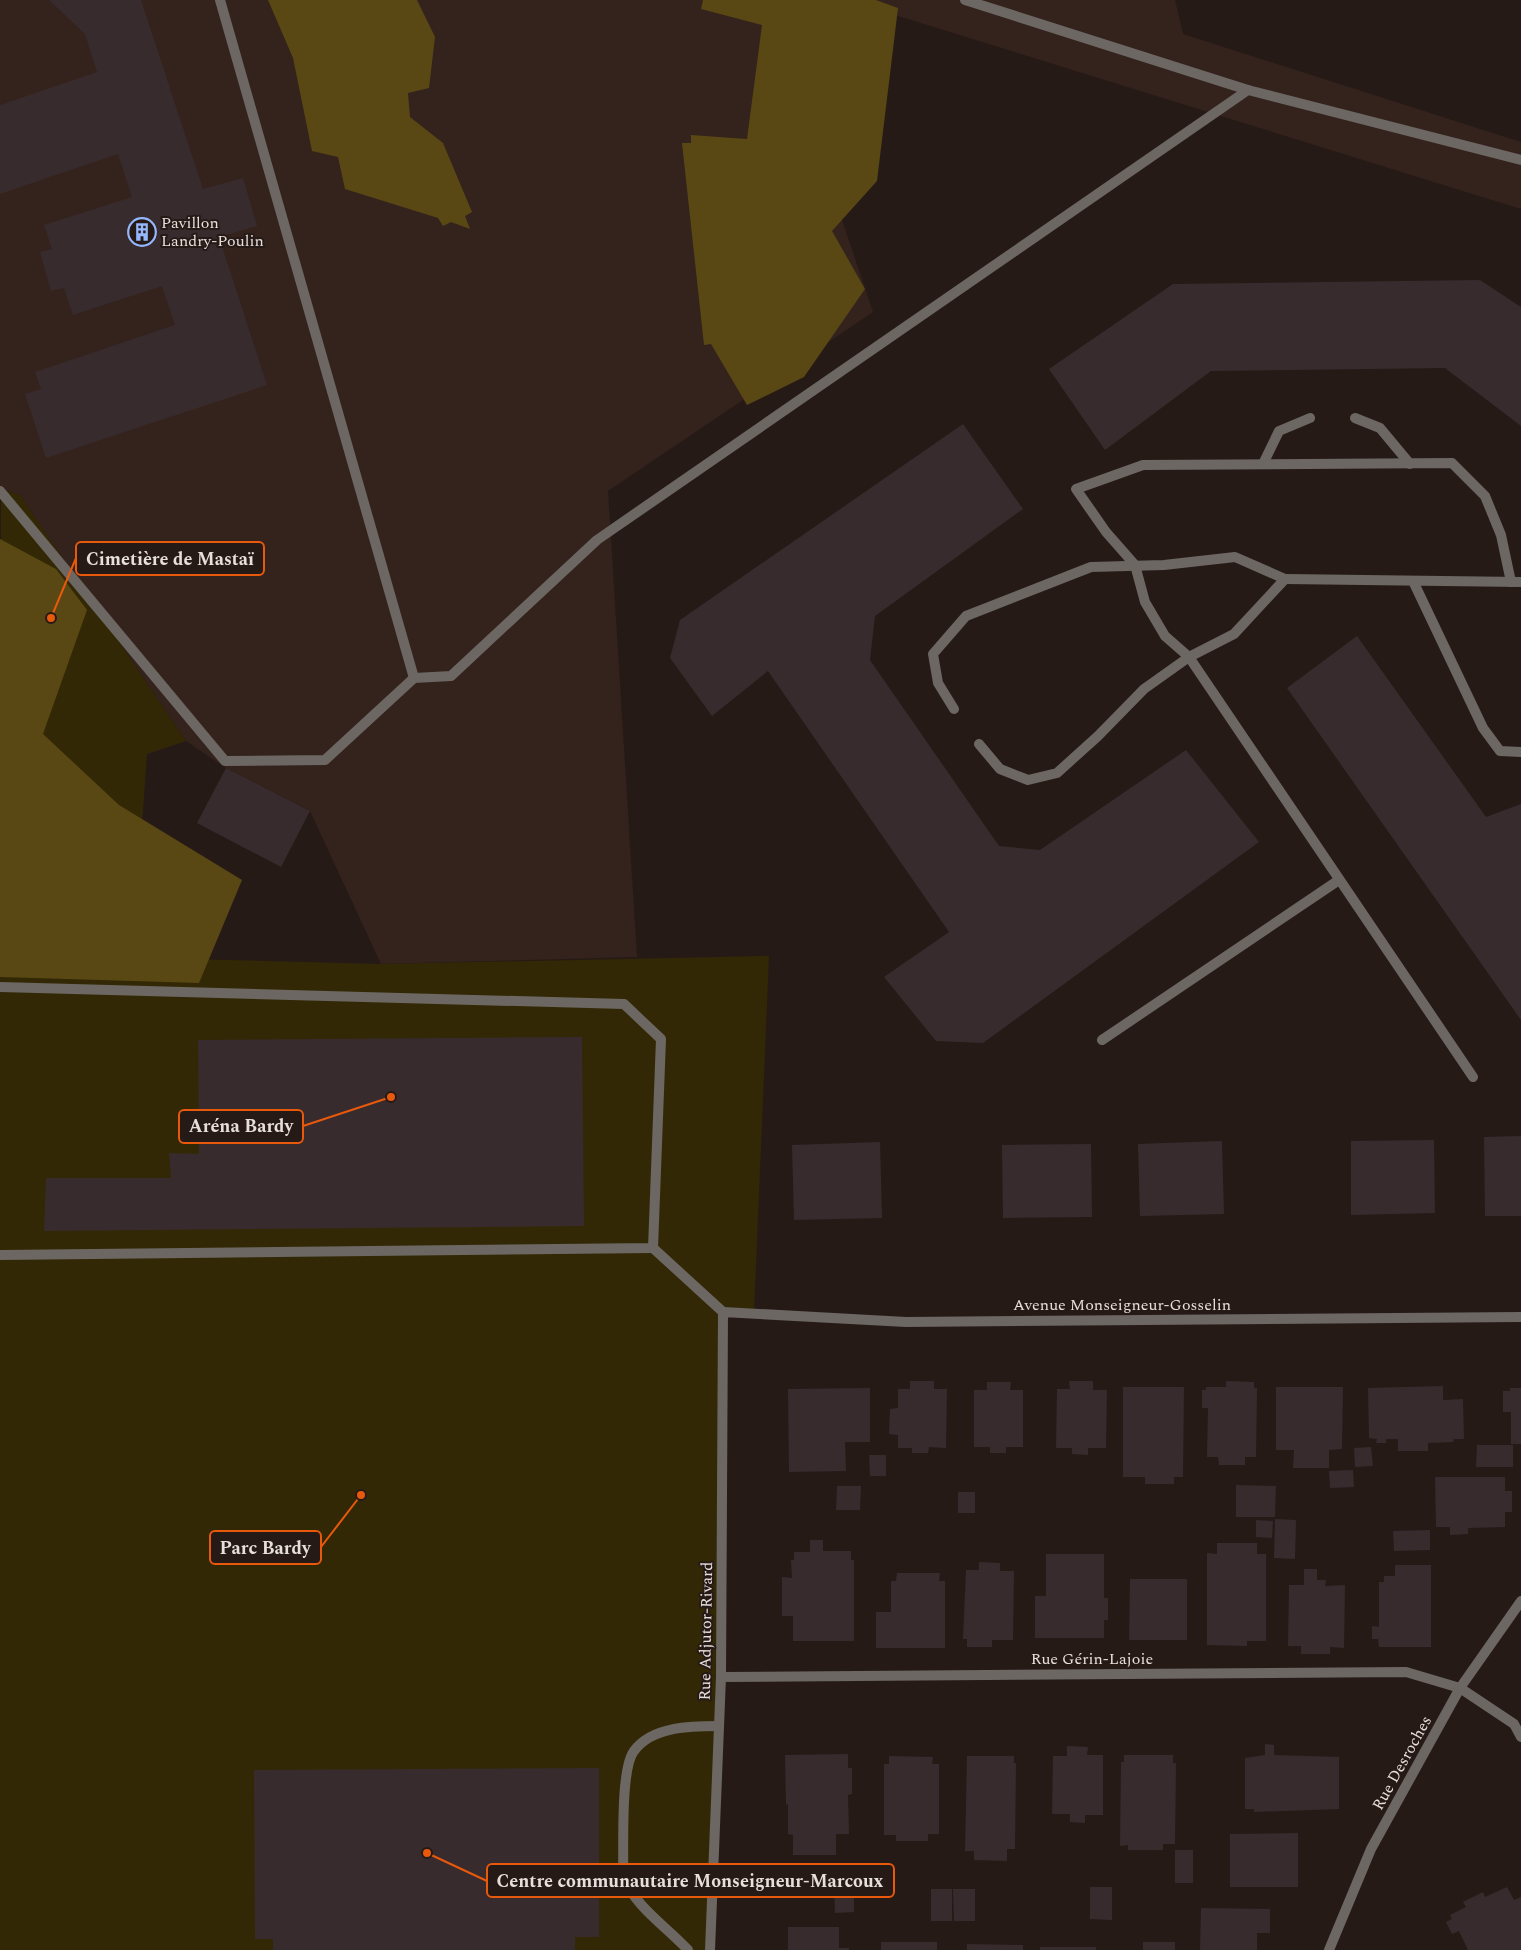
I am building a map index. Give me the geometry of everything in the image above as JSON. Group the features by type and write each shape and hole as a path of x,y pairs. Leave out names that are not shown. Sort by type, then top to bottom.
{"street":[{"path":"220,0 414,678"},
{"path":"964,0 1248,90 1521,160"},
{"path":"0,490 225,761 325,760 414,678 451,676 597,540 1248,90"},
{"path":"1263,464 1279,431 1310,418"},
{"path":"1355,418 1380,428 1410,464"},
{"path":"954,710 938,683 933,654 966,616 1091,567 1135,566 1235,557 1285,579 1516,582 1486,496 1452,463 1143,465 1076,489 1106,532 1135,566 1145,602 1165,636 1189,657 1473,1077"},
{"path":"979,744 1000,768 1028,780 1057,773 1098,736 1144,689 1189,657 1234,634 1285,579"},
{"path":"1412,581 1483,728 1500,751 1521,752"},
{"path":"1102,1040 1339,880"},
{"path":"0,988 624,1004 661,1039 653,1248"},
{"path":"0,1255 653,1248 723,1312"},
{"name":"Avenue Monseigneur-Gosselin","path":"723,1312 906,1322 1521,1317"},
{"name":"Rue Adjutor-Rivard","path":"710,1950 721,1677 723,1312"},
{"name":"Rue Desroches","path":"1329,1950 1371,1849 1460,1688 1521,1601"},
{"name":"Rue Gérin-Lajoie","path":"721,1677 1406,1672 1460,1688 1514,1724 1521,1737"},
{"path":"688,1950 645,1910 628,1890 623,1876 626,1773 633,1751 650,1736 684,1726 720,1726"}],"shaded area":[{"path":"0,0 1175,0 1183,34 1521,142 1521,209 892,14 839,211 873,312 608,491 637,957 381,964 310,811 226,768 186,741 20,495 0,489"},
{"path":"268,0 417,0 435,37 429,88 408,93 410,117 443,143 472,212 465,216 470,229 451,222 443,226 438,218 345,189 338,157 312,151 293,58"},
{"path":"703,0 876,0 898,8 877,181 832,231 865,289 804,377 747,405 711,344 704,345 682,143 691,143 691,135 747,139 762,25 701,9"},
{"path":"1,489 20,495 186,741 147,754 133,952 0,951"},
{"path":"0,539 56,569 87,610 43,734 119,805 242,880 199,983 0,977"},
{"path":"0,954 381,964 769,956 754,1313 724,1312 721,1677 710,1950 0,1950"}],"building":[{"name":"Pavillon Landry-Poulin","path":"49,0 141,0 203,189 243,178 257,226 219,237 267,385 46,458 25,394 41,389 35,372 175,325 162,286 73,315 64,288 51,291 40,252 52,249 44,225 132,197 118,154 0,194 0,105 97,72 85,34"},
{"path":"1480,280 1521,307 1521,426 1445,368 1211,371 1105,450 1049,369 1173,284"},
{"path":"963,424 1023,509 875,616 870,660 999,846 1040,850 1186,750 1259,842 983,1043 936,1041 884,977 949,932 768,671 712,716 670,658 680,620"},
{"path":"1357,636 1486,817 1521,804 1521,1020 1287,688"},
{"path":"226,768 310,811 281,867 197,823"},
{"path":"582,1037 584,1226 44,1231 46,1178 171,1178 169,1153 199,1154 198,1040"},
{"path":"1521,1136 1521,1216 1485,1216 1484,1137"},
{"path":"1434,1140 1435,1213 1351,1215 1351,1141"},
{"path":"1222,1141 1224,1214 1140,1216 1138,1144"},
{"path":"880,1142 882,1218 794,1220 792,1145"},
{"path":"1091,1144 1092,1217 1003,1218 1002,1145"},
{"path":"910,1381 934,1381 934,1389 947,1389 946,1448 929,1447 928,1453 912,1453 912,1448 898,1448 898,1435 889,1434 890,1409 898,1408 898,1389 910,1389"},
{"path":"1069,1381 1093,1381 1093,1390 1107,1390 1106,1448 1088,1448 1088,1455 1072,1454 1072,1448 1056,1448 1057,1389 1070,1389"},
{"path":"1226,1381 1254,1382 1254,1388 1257,1388 1256,1457 1245,1457 1245,1465 1219,1465 1218,1457 1207,1457 1208,1408 1202,1408 1202,1390 1206,1390 1206,1387 1226,1387"},
{"path":"987,1382 1011,1382 1010,1390 1023,1390 1023,1447 1006,1447 1006,1453 990,1453 990,1447 974,1447 974,1390 987,1390"},
{"path":"1443,1386 1443,1400 1463,1399 1464,1439 1454,1439 1453,1442 1428,1443 1428,1451 1398,1451 1398,1439 1386,1439 1386,1443 1376,1443 1377,1439 1369,1438 1368,1388"},
{"path":"1123,1387 1184,1387 1183,1477 1174,1477 1174,1484 1145,1484 1145,1477 1123,1477"},
{"path":"1276,1387 1343,1387 1342,1449 1329,1450 1329,1468 1293,1468 1294,1450 1276,1450"},
{"path":"870,1388 870,1442 845,1442 846,1471 789,1472 788,1389"},
{"path":"1510,1388 1521,1388 1521,1444 1511,1444 1511,1412 1503,1412 1503,1391 1510,1391"},
{"path":"1477,1445 1513,1445 1513,1467 1476,1467"},
{"path":"1371,1447 1373,1466 1355,1467 1354,1448"},
{"path":"869,1455 886,1455 886,1476 870,1476"},
{"path":"1353,1470 1354,1487 1330,1488 1329,1471"},
{"path":"1435,1477 1505,1477 1505,1491 1512,1491 1512,1512 1505,1512 1505,1527 1468,1528 1468,1534 1450,1535 1450,1527 1436,1527"},
{"path":"1236,1485 1276,1486 1275,1517 1236,1517"},
{"path":"837,1486 861,1486 860,1510 836,1510"},
{"path":"958,1492 975,1492 975,1513 958,1513"},
{"path":"1275,1519 1296,1520 1295,1559 1274,1558"},
{"path":"1256,1520 1273,1521 1272,1538 1256,1537"},
{"path":"1430,1530 1430,1550 1394,1551 1393,1531"},
{"path":"810,1540 823,1540 823,1551 851,1551 851,1560 854,1560 854,1641 793,1641 793,1616 782,1616 782,1577 792,1578 791,1560 794,1560 794,1552 810,1552"},
{"path":"1217,1543 1257,1543 1257,1554 1266,1554 1266,1641 1247,1641 1247,1646 1207,1645 1207,1553 1217,1554"},
{"path":"1046,1554 1104,1554 1104,1598 1108,1598 1108,1620 1104,1620 1104,1638 1035,1638 1035,1596 1046,1596"},
{"path":"979,1562 1000,1563 1000,1571 1014,1571 1013,1640 992,1640 992,1647 967,1647 967,1639 963,1639 966,1570 979,1570"},
{"path":"1395,1565 1431,1565 1431,1647 1379,1647 1378,1639 1372,1639 1372,1626 1379,1627 1379,1582 1384,1582 1384,1576 1395,1576"},
{"path":"1304,1569 1317,1569 1317,1580 1326,1580 1325,1586 1345,1585 1344,1648 1330,1647 1330,1654 1301,1654 1301,1646 1288,1646 1289,1585 1304,1585"},
{"path":"897,1573 940,1573 939,1581 945,1581 945,1648 876,1648 876,1612 891,1612 891,1581 896,1581"},
{"path":"1130,1579 1187,1579 1187,1640 1129,1640"},
{"path":"1265,1744 1274,1745 1274,1755 1339,1757 1339,1809 1254,1812 1254,1809 1245,1809 1245,1758 1265,1755"},
{"path":"1067,1746 1088,1747 1087,1755 1103,1755 1103,1815 1085,1815 1085,1823 1070,1822 1070,1814 1052,1814 1053,1756 1067,1756"},
{"path":"848,1754 848,1768 852,1768 852,1794 848,1795 849,1834 836,1834 836,1855 793,1855 793,1835 788,1834 785,1755"},
{"path":"1124,1755 1173,1755 1173,1763 1176,1763 1175,1844 1163,1844 1163,1850 1128,1850 1128,1845 1120,1846 1121,1762 1124,1762"},
{"path":"889,1756 933,1757 932,1764 939,1764 939,1834 928,1834 928,1841 896,1841 896,1835 884,1835 884,1764 889,1764"},
{"path":"967,1756 1014,1756 1014,1763 1016,1763 1015,1849 1007,1849 1007,1861 974,1860 974,1851 965,1851"},
{"path":"599,1768 599,1937 575,1937 575,1950 273,1950 273,1939 255,1939 254,1770"},
{"path":"1298,1833 1298,1887 1230,1887 1230,1834"},
{"path":"1175,1850 1193,1850 1193,1883 1175,1883"},
{"path":"834,1886 854,1886 854,1912 835,1913"},
{"path":"1090,1887 1112,1887 1112,1920 1090,1919"},
{"path":"1507,1887 1514,1900 1521,1897 1521,1950 1468,1950 1459,1931 1452,1934 1446,1922 1452,1919 1450,1915 1466,1907 1463,1902 1483,1892 1485,1897"},
{"path":"931,1889 952,1889 952,1921 931,1921"},
{"path":"953,1889 975,1889 975,1921 954,1921"},
{"path":"1201,1908 1270,1909 1270,1933 1257,1933 1257,1950 1200,1950"},
{"path":"788,1927 839,1927 839,1948 849,1948 849,1950 788,1950"},
{"path":"881,1942 937,1942 937,1950 881,1950"},
{"path":"1143,1942 1175,1942 1175,1950 1143,1950"},
{"path":"967,1944 1023,1945 1023,1950 967,1950"},
{"path":"1040,1947 1096,1947 1096,1950 1040,1950"}],"place":[{"name":"Pavillon Landry-Poulin","path":"142,232"},
{"name":"Cimetière de Mastaï","path":"51,618"},
{"name":"Aréna Bardy","path":"391,1097"},
{"name":"Parc Bardy","path":"361,1495"},
{"name":"Centre communautaire Monseigneur-Marcoux","path":"427,1853"}]}
